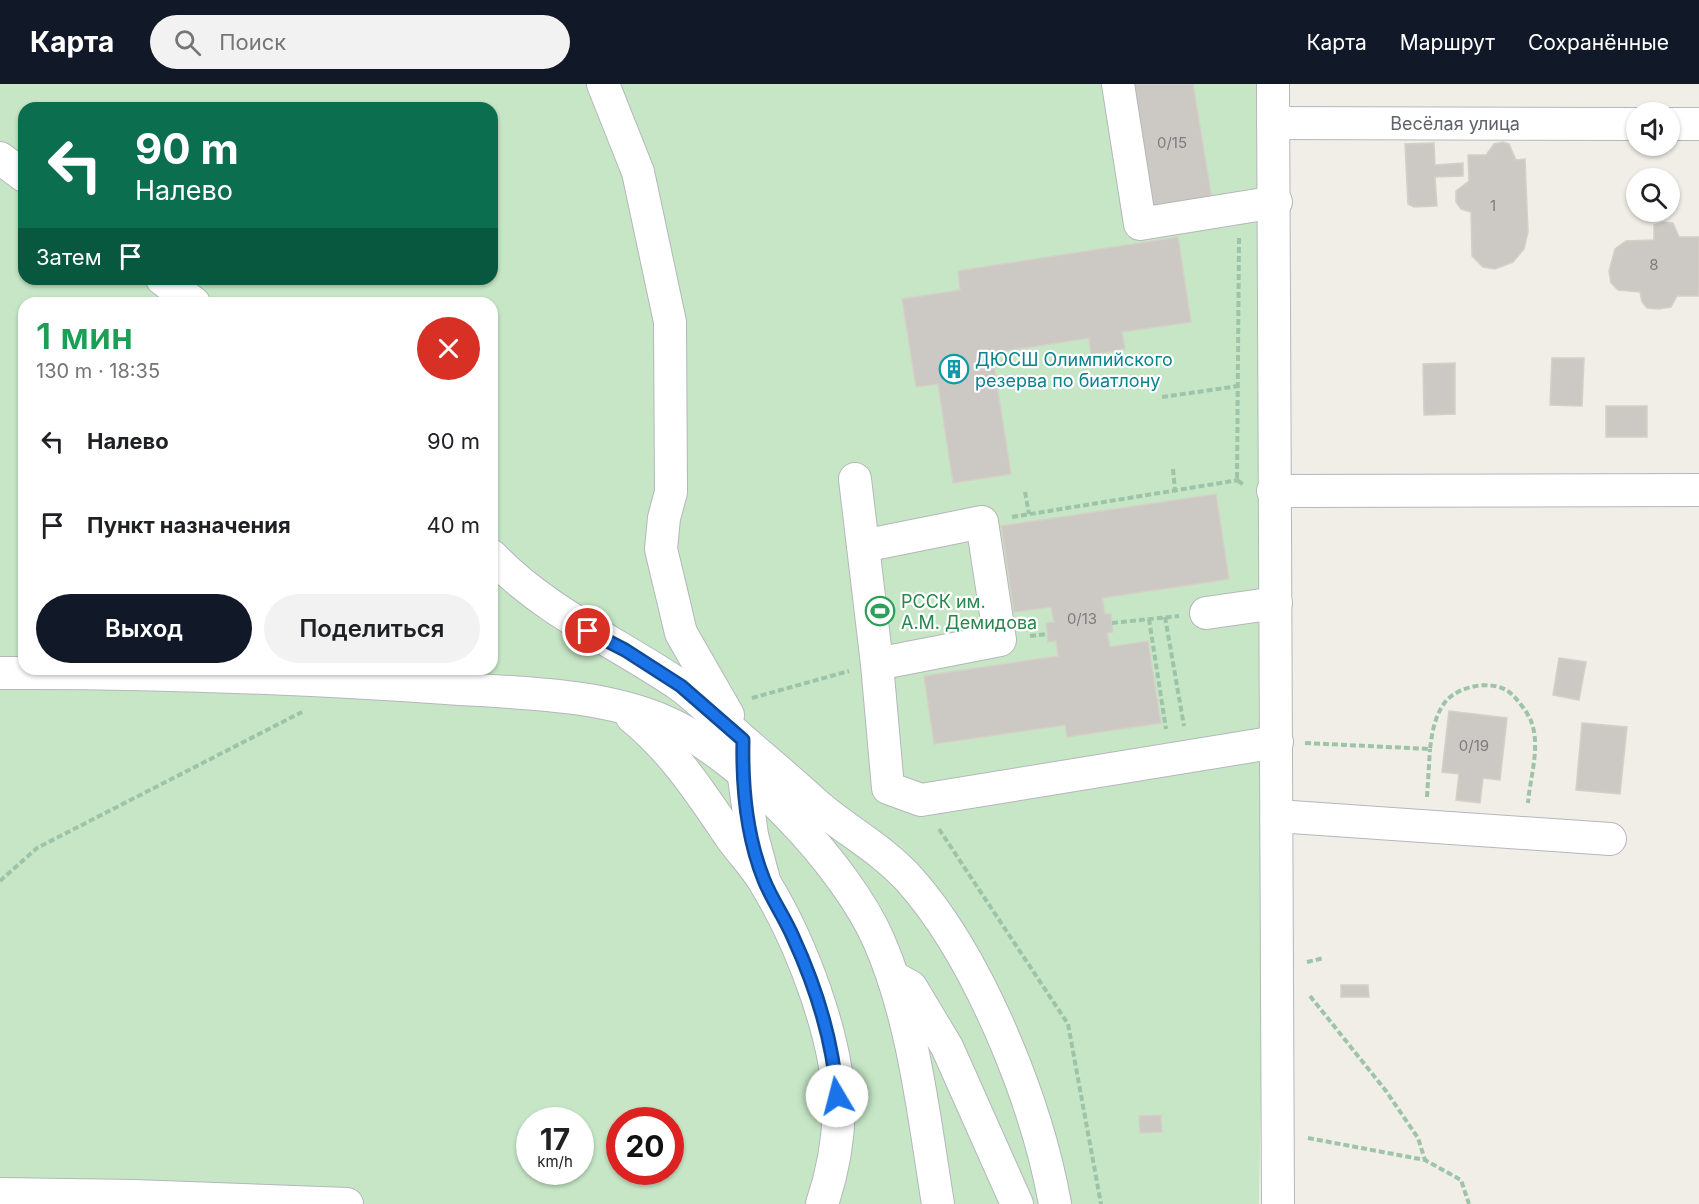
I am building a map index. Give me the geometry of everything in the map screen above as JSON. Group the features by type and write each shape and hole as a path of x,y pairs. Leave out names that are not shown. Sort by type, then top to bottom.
{"street":[{"path":"603,84 638,172 670,322 671,492 664,518 661,549 681,633 743,740 742,774 752,835 764,880"},
{"path":"1118,84 1140,224 1276,202"},
{"path":"1273,84 1276,202 1274,482 1278,1204"},
{"name":"Весёлая улица","path":"1273,123 1626,124"},
{"path":"1680,124 1699,124"},
{"path":"0,158 18,172"},
{"path":"170,285 187,297"},
{"path":"855,479 877,664 888,788 921,800 1277,742"},
{"path":"1274,482 1699,490"},
{"path":"863,546 982,522 1000,640 877,664"},
{"path":"498,562 506,571 588,631 625,650 681,686 743,740 800,808 860,905 878,939 892,976 922,1106 938,1204"},
{"path":"1206,613 1276,603"},
{"path":"0,673 18,673"},
{"path":"188,675 292,678 504,692 617,705 668,723 726,758 742,774 874,847 909,878 931,906 979,987 1016,1067 1048,1167 1055,1204"},
{"path":"617,705 652,733 670,752 764,880 809,975 822,1016 836,1082 839,1110 835,1148 822,1204"},
{"path":"1277,816 1610,839"},
{"path":"892,976 911,987 947,1047 1017,1204"},
{"path":"0,1194 134,1196 347,1204"}],"path":[{"path":"1237,480 1239,208"},
{"path":"1162,397 1275,381"},
{"path":"1173,470 1175,490"},
{"path":"982,522 1237,480 1274,482"},
{"path":"1025,492 1029,514"},
{"path":"1112,623 1206,613"},
{"path":"1165,617 1180,758"},
{"path":"1149,619 1180,758"},
{"path":"751,698 877,664"},
{"path":"1425,825 1433,728 1446,701 1463,689 1486,685 1509,692 1531,720 1536,741 1525,833"},
{"path":"0,881 37,848 307,709"},
{"path":"1277,742 1430,749"},
{"path":"921,800 1068,1024 1101,1204"},
{"path":"1307,974 1306,962 1324,958"},
{"path":"1309,986 1310,998 1386,1091 1418,1138 1425,1160"},
{"path":"1277,1132 1425,1160 1461,1180 1469,1204"}],"green space":[{"name":"РССК им. А.М. Демидова","path":"0,84 1258,84 1270,553 1259,1204 0,1204"}],"building":[{"path":"1133,84 1193,84 1212,200 1152,209"},
{"path":"1503,142 1509,144 1516,160 1525,159 1528,232 1524,249 1513,262 1495,269 1483,267 1472,256 1471,212 1461,209 1456,202 1456,191 1469,181 1468,155 1486,155 1494,144"},
{"path":"1434,143 1435,165 1463,163 1463,176 1435,177 1437,206 1414,207 1408,204 1405,144"},
{"path":"1664,222 1673,223 1679,237 1699,237 1699,296 1677,296 1671,307 1659,309 1647,308 1642,302 1640,292 1618,290 1611,283 1609,271 1615,249 1626,241 1654,240 1654,225"},
{"name":"ДЮСШ Олимпийского резерва по биатлону","path":"1178,237 1191,322 1122,332 1125,349 1091,355 1089,338 992,353 1011,474 953,483 938,384 916,387 902,299 960,290 958,271"},
{"path":"1552,358 1584,358 1582,406 1550,405"},
{"path":"1455,363 1455,414 1424,415 1423,364"},
{"path":"1606,406 1647,406 1647,437 1606,437"},
{"path":"1216,494 1229,579 1102,598 1105,614 1111,614 1113,632 1107,633 1110,647 1148,641 1161,723 1067,737 1065,725 934,744 924,676 1058,656 1056,641 1048,642 1046,623 1054,622 1051,607 1014,612 1001,526"},
{"path":"1559,658 1586,662 1579,700 1553,695"},
{"path":"1449,711 1507,718 1500,780 1483,778 1480,803 1456,800 1459,774 1442,772"},
{"path":"1582,723 1627,727 1620,794 1576,790"},
{"path":"1341,985 1368,985 1369,997 1341,997"},
{"path":"1161,1115 1162,1132 1140,1133 1139,1116"}],"place":[{"name":"ДЮСШ Олимпийского резерва по биатлону","path":"954,369"},
{"name":"РССК им. А.М. Демидова","path":"880,611"}],"route":[{"path":"588,631 625,650 681,686 743,740 742,774 752,835 764,880 794,938 820,1007 829,1044 837,1096"}]}
